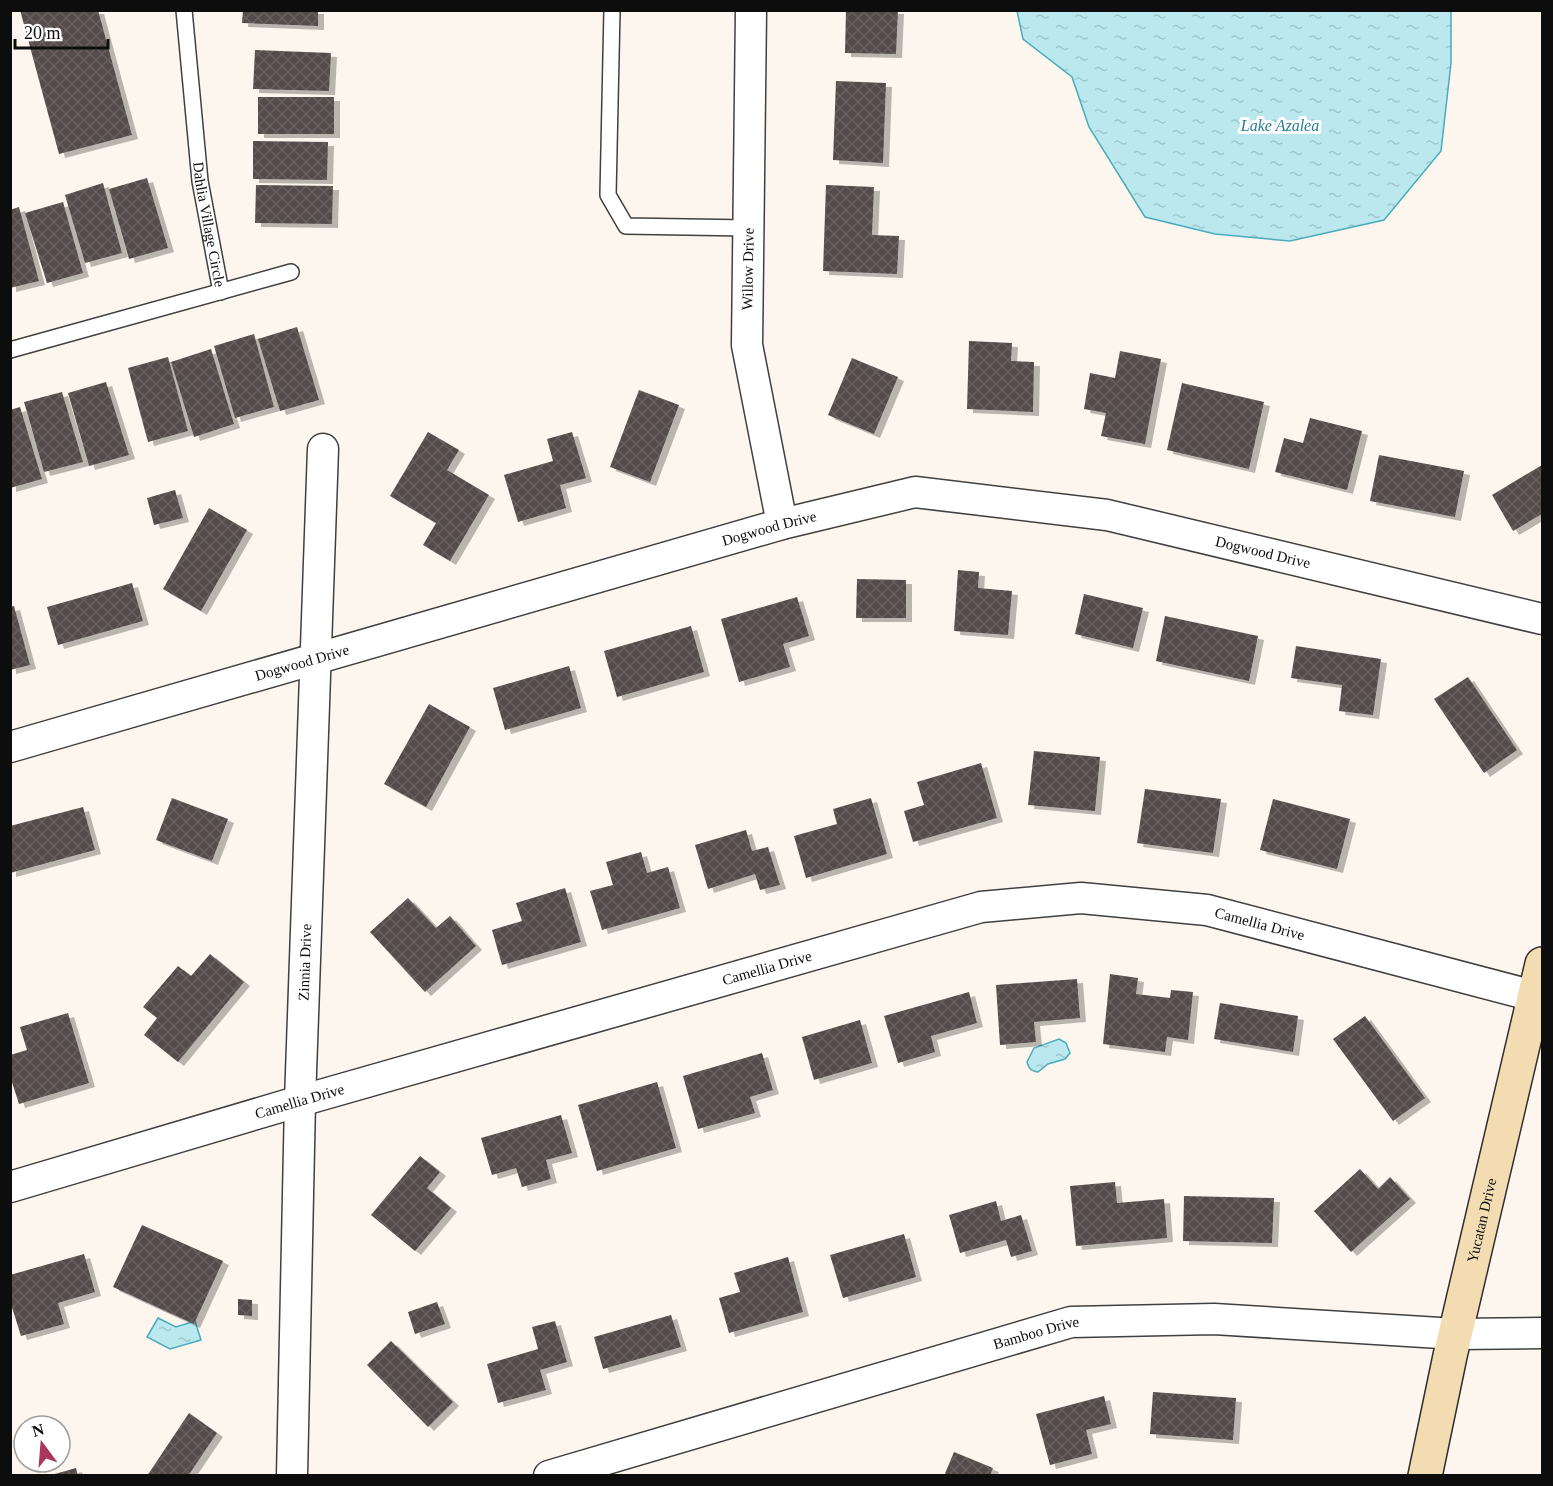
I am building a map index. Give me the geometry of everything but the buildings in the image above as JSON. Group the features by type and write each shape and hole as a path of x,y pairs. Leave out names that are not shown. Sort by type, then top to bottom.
{"street":[{"name":"Willow Drive","path":"751,10 747,345 782,524"},
{"name":"Zinnia Drive","path":"292,1476 300,1101 322,449"},
{"name":"Dogwood Drive","path":"10,747 782,524 915,492 1107,515 1542,620"},
{"name":"Camellia Drive","path":"10,1187 300,1101 981,907 1081,898 1208,910 1534,996"},
{"name":"Yucatan Drive","path":"1425,1476 1542,964"},
{"name":"Bamboo Drive","path":"549,1476 1071,1322 1214,1319 1456,1334 1542,1333"}],"lane":[{"name":"Dahlia Village Circle","path":"10,351 221,292 200,182 184,10"},
{"path":"612,10 608,195 626,226 748,228"},
{"path":"221,292 291,272"}],"water":[{"name":"Lake Azalea","path":"1017,11 1451,11 1451,63 1441,151 1384,220 1290,241 1215,234 1145,217 1089,127 1072,77 1023,39"},
{"path":"1059,1039 1066,1043 1070,1053 1065,1059 1048,1064 1038,1072 1031,1069 1027,1062 1034,1048"},
{"path":"158,1318 176,1327 195,1321 201,1340 170,1349 147,1337"}]}
